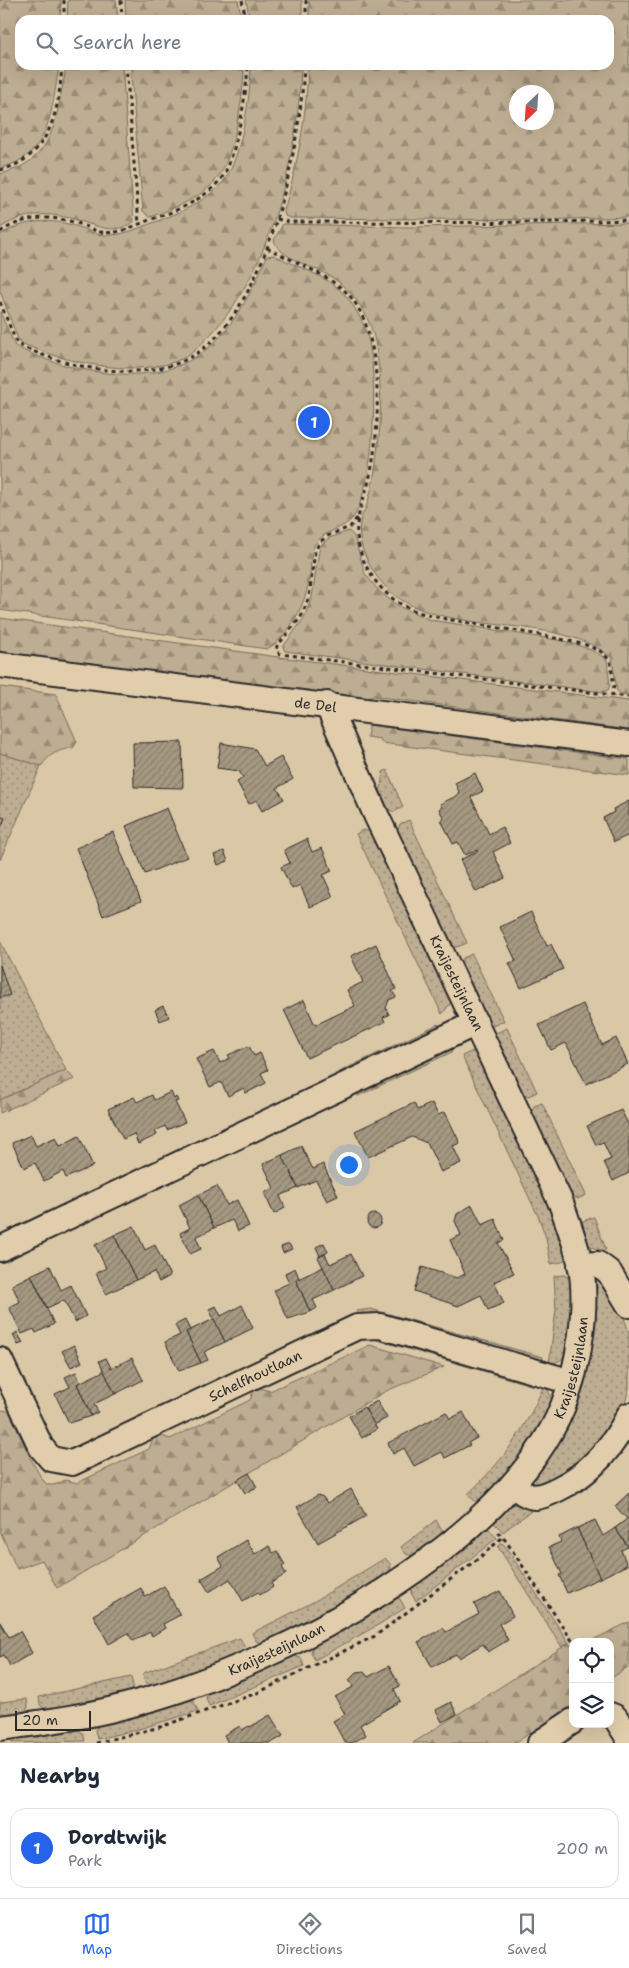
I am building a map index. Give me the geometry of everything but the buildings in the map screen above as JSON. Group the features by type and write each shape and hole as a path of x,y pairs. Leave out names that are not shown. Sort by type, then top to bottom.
{"street":[{"name":"de Del","path":"0,664 327,704 629,744"},
{"name":"Kraijesteijnlaan","path":"0,1728 54,1721 144,1701 257,1660 318,1630 374,1597 443,1549 482,1515 512,1485 535,1457 551,1430 571,1382 582,1325 580,1265 561,1203 376,815 327,704"},
{"path":"0,1249 476,1023"},
{"path":"580,1265 598,1264 609,1272 629,1305"},
{"name":"Schelfhoutlaan","path":"0,1360 41,1447 51,1459 72,1463 357,1327 380,1326 571,1382"},
{"path":"512,1485 523,1493 535,1497 569,1484 591,1468 607,1452 621,1432 629,1415"},
{"path":"614,1717 629,1738"},
{"path":"540,1743 569,1724"}],"path":[{"path":"64,0 64,15"},
{"path":"121,0 122,15"},
{"path":"242,0 245,15"},
{"path":"306,0 306,15"},
{"path":"0,170 17,166 37,151 51,126 61,70"},
{"path":"126,70 139,224"},
{"path":"0,232 27,219 43,217 58,218 102,232 120,232 190,203 222,178 238,129 247,70"},
{"path":"0,302 17,344 31,351 89,368 127,371 155,370 187,360 218,333 247,292 267,248 290,174 297,139 304,70"},
{"path":"277,219 289,222 410,223 541,223 629,220"},
{"path":"267,248 331,280 346,292 358,307 367,326 373,346 376,368 375,443 364,502 357,518 350,527 327,536 315,550 309,597 301,617 277,646 276,650 280,654 629,697"},
{"path":"357,518 357,535 368,572 382,590 399,603 432,616 586,645 610,660 614,686 612,696"},
{"path":"482,1515 506,1541 570,1638"}],"green space":[{"path":"0,0 61,0 60,15 15,15 15,70 59,70 54,100 46,130 39,142 30,153 17,162 0,168"},
{"path":"68,0 116,0 118,15 67,15"},
{"path":"125,0 238,0 241,15 126,15"},
{"path":"246,0 302,0 302,15 249,15"},
{"path":"309,0 629,0 629,217 541,220 290,218 285,216 284,211 301,139 308,70 614,70 614,15 309,15"},
{"path":"65,70 122,70 134,222 122,228 111,229 98,227 75,219 42,215 21,218 0,228 0,174 26,164 43,147 54,126"},
{"path":"130,70 244,70 238,122 230,153 219,176 197,196 178,206 150,217 143,211"},
{"path":"251,70 301,70 295,134 278,207 266,242 251,276 233,306 212,333 184,358 145,368 100,366 78,362 19,342 0,291 0,235 29,223 48,221 68,224 102,235 112,235 130,231 183,211 216,189 229,172 240,143 249,92"},
{"path":"629,223 629,695 620,694 617,691 612,658 591,644 566,635 450,618 423,610 400,599 375,574 360,541 359,529 372,487 379,434 380,383 378,358 371,327 362,308 349,291 333,278 283,252 277,247 274,240 283,224 410,227"},
{"path":"274,255 331,283 346,296 358,314 367,334 370,347 374,409 370,457 362,499 351,520 322,536 314,546 305,597 290,627 276,643 267,649 0,610 0,312 15,346 48,360 71,367 106,373 138,374 165,370 189,361 209,348 226,330 241,309 267,256"},
{"path":"349,531 354,536 365,574 380,592 398,606 431,620 564,641 587,648 607,660 610,685 608,690 602,692 285,651 283,647 304,618 312,597 319,551 322,544 329,538"},
{"path":"0,618 278,657 629,701 629,730 373,696 362,701 0,654"},
{"path":"0,687 56,694 77,742 73,748 54,753 41,766 0,753"},
{"path":"369,725 629,759 629,775 382,743 380,739 367,737"},
{"path":"0,753 41,766 0,860"},
{"path":"387,770 403,807 394,812 384,807 380,793 383,772"},
{"path":"409,820 467,943 457,947 451,945 397,832 400,824"},
{"path":"363,830 373,832 453,1000 442,1014 356,834"},
{"path":"0,941 66,1070 0,1100"},
{"path":"472,954 504,1021 490,1027 460,964 463,958"},
{"path":"438,1024 441,1030 337,1078 335,1074"},
{"path":"507,1028 537,1092 529,1096 521,1093 494,1034"},
{"path":"449,1047 452,1052 358,1096 357,1093"},
{"path":"475,1050 553,1212 566,1258 562,1262 551,1264 546,1238 539,1218 462,1056"},
{"path":"66,1070 74,1079 0,1113 0,1100"},
{"path":"542,1103 586,1195 578,1199 570,1196 531,1114 534,1106"},
{"path":"594,1217 606,1250 600,1250 591,1246 580,1222"},
{"path":"564,1275 570,1278 571,1317 569,1347 563,1358 549,1364 556,1310 554,1276"},
{"path":"598,1275 618,1301 629,1332 629,1388 624,1407 586,1463 540,1486 535,1480 536,1475 565,1428 585,1377 592,1341 594,1278"},
{"path":"371,1309 543,1357 541,1363 360,1316 356,1311"},
{"path":"367,1333 536,1381 534,1386 367,1337 360,1341 355,1339"},
{"path":"370,1345 444,1367 386,1391 57,1588 42,1560 17,1569 0,1531 0,1410 9,1411 38,1472 47,1484 54,1485 65,1480 77,1483 149,1449 154,1436 157,1434 170,1439 250,1400 254,1389 257,1387 270,1391"},
{"path":"544,1385 550,1395 551,1406 539,1432 520,1459 478,1505 468,1494 492,1470 512,1444 529,1416"},
{"path":"518,1504 531,1511 503,1532 493,1522 509,1506"},
{"path":"436,1520 442,1531 441,1536 414,1556 406,1554 401,1547"},
{"path":"487,1527 497,1538 416,1601 411,1593 412,1585"},
{"path":"502,1543 505,1546 569,1643 562,1647 498,1547"},
{"path":"385,1558 391,1565 389,1574 320,1615 264,1644 256,1641 252,1633 315,1601"},
{"path":"392,1598 400,1599 405,1608 315,1660 311,1653 313,1645"},
{"path":"629,1622 629,1666 614,1676 614,1638 597,1638"},
{"path":"240,1638 244,1646 242,1654 152,1686 145,1682 143,1673"},
{"path":"569,1643 569,1708 515,1743 413,1743"},
{"path":"293,1655 301,1658 304,1666 209,1706 206,1698 209,1691"},
{"path":"131,1677 133,1686 130,1693 46,1710 40,1705 39,1697"},
{"path":"27,1699 28,1707 24,1714 0,1718 0,1702"},
{"path":"188,1699 194,1702 198,1711 139,1729 97,1739 95,1730 100,1723"},
{"path":"76,1728 83,1733 85,1741 11,1743 15,1738"}],"place":[{"name":"Dordtwijk","path":"314,422"}]}
